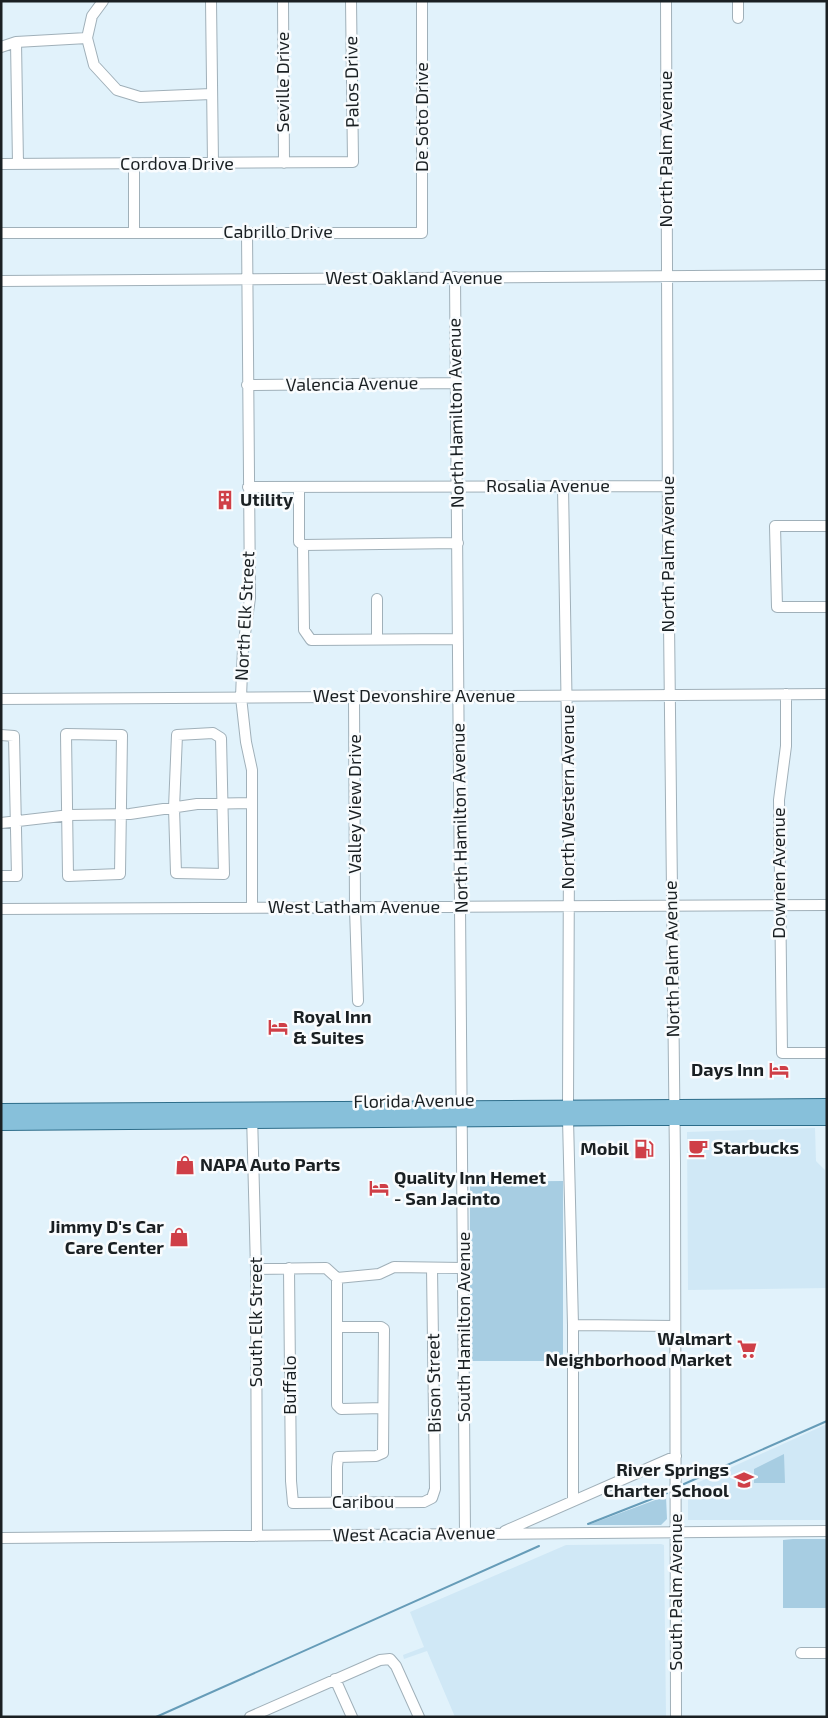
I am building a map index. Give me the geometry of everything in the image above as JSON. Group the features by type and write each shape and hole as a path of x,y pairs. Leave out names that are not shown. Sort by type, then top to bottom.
{"main road":[{"name":"Florida Avenue","path":"674,1113 764,1106 827,1106"},
{"name":"Florida Avenue","path":"2,1119 104,1116 112,1115 112,1110 252,1115"},
{"name":"Florida Avenue","path":"2,1119 568,1113 674,1113 827,1118"}],"street":[{"path":"103,1 92,16 87,38 94,65 117,90 140,97 211,94"},
{"path":"210,1 213,164"},
{"name":"Seville Drive","path":"283,1 284,163"},
{"name":"Palos Drive","path":"351,1 353,162"},
{"name":"De Soto Drive","path":"422,1 422,233"},
{"name":"North Palm Avenue","path":"666,1 666,277 674,1113"},
{"path":"738,1 738,18"},
{"path":"1,47 16,42 87,38"},
{"path":"16,42 18,164"},
{"name":"Cordova Drive","path":"1,164 353,162"},
{"path":"134,164 134,232"},
{"name":"North Elk Street","path":"247,232 250,598 243,648 241,697 246,742 252,770 252,908"},
{"name":"Cabrillo Drive","path":"1,233 422,233"},
{"name":"West Oakland Avenue","path":"1,281 827,275"},
{"name":"North Hamilton Avenue","path":"455,277 457,486 453,543 459,696 463,1114"},
{"name":"Valencia Avenue","path":"247,385 456,383"},
{"name":"North Western Avenue","path":"563,486 568,695 568,1113 573,1325 573,1501"},
{"name":"Rosalia Avenue","path":"248,487 668,486"},
{"path":"299,487 299,542 303,545 304,630 311,640 458,639"},
{"path":"827,526 775,526 777,607 827,607"},
{"path":"303,545 453,543"},
{"path":"377,599 377,640"},
{"name":"Downen Avenue","path":"786,694 786,746 779,800 782,1054 827,1054"},
{"name":"West Devonshire Avenue","path":"1,699 827,694"},
{"name":"Valley View Drive","path":"354,696 355,908 358,1001"},
{"path":"66,734 122,735 121,814 120,874 68,876 66,734"},
{"path":"177,734 213,734 221,738 223,803 224,874 176,872 174,808 177,734"},
{"path":"1,735 14,736 17,876 1,876"},
{"path":"1,823 66,815 121,814 197,804 252,803"},
{"name":"West Latham Avenue","path":"1,910 827,905"},
{"name":"South Palm Avenue","path":"674,1113 676,1717"},
{"name":"South Hamilton Avenue","path":"463,1114 459,1268 465,1534"},
{"name":"South Elk Street","path":"252,1115 256,1268 257,1536"},
{"path":"256,1268 326,1268 337,1278 379,1274 394,1267 459,1268"},
{"name":"Buffalo","path":"289,1268 291,1481 293,1503"},
{"name":"Bison Street","path":"432,1268 435,1488 432,1498"},
{"path":"337,1278 337,1405 341,1409 383,1408"},
{"path":"573,1325 675,1326"},
{"path":"337,1327 381,1327 384,1329 383,1453 376,1456 338,1457 337,1503"},
{"path":"500,1533 676,1456"},
{"name":"Caribou","path":"293,1503 424,1502 432,1498"},
{"name":"West Acacia Avenue","path":"1,1538 827,1531"},
{"path":"801,1654 827,1654"},
{"path":"250,1717 380,1660 390,1659 396,1666 419,1717"},
{"path":"335,1679 352,1717"}],"shaded area":[{"path":"815,1128 816,1161 825,1170 826,1288 688,1290 687,1132"},
{"path":"563,1181 563,1361 470,1361 470,1182"},
{"path":"827,1424 827,1520 688,1520 688,1487"},
{"path":"784,1454 785,1483 754,1483 754,1469"},
{"path":"666,1496 667,1519 661,1525 588,1525"},
{"path":"827,1539 827,1608 783,1608 783,1540"},
{"path":"566,1545 664,1545 666,1717 455,1717 427,1651 404,1659 403,1655 424,1647 410,1612"}],"waterway":[{"path":"684,1484 827,1421"},
{"path":"588,1524 667,1493"},
{"path":"156,1717 539,1546"}],"place":[{"name":"Utility","path":"225,500"},
{"name":"Royal Inn & Suites","path":"278,1027"},
{"name":"Days Inn","path":"779,1070"},
{"name":"Starbucks","path":"698,1148"},
{"name":"Mobil","path":"644,1149"},
{"name":"NAPA Auto Parts","path":"185,1165"},
{"name":"Quality Inn Hemet - San Jacinto","path":"379,1188"},
{"name":"Jimmy D's Car Care Center","path":"179,1237"},
{"name":"Walmart Neighborhood Market","path":"747,1349"},
{"name":"River Springs Charter School","path":"744,1480"}]}
